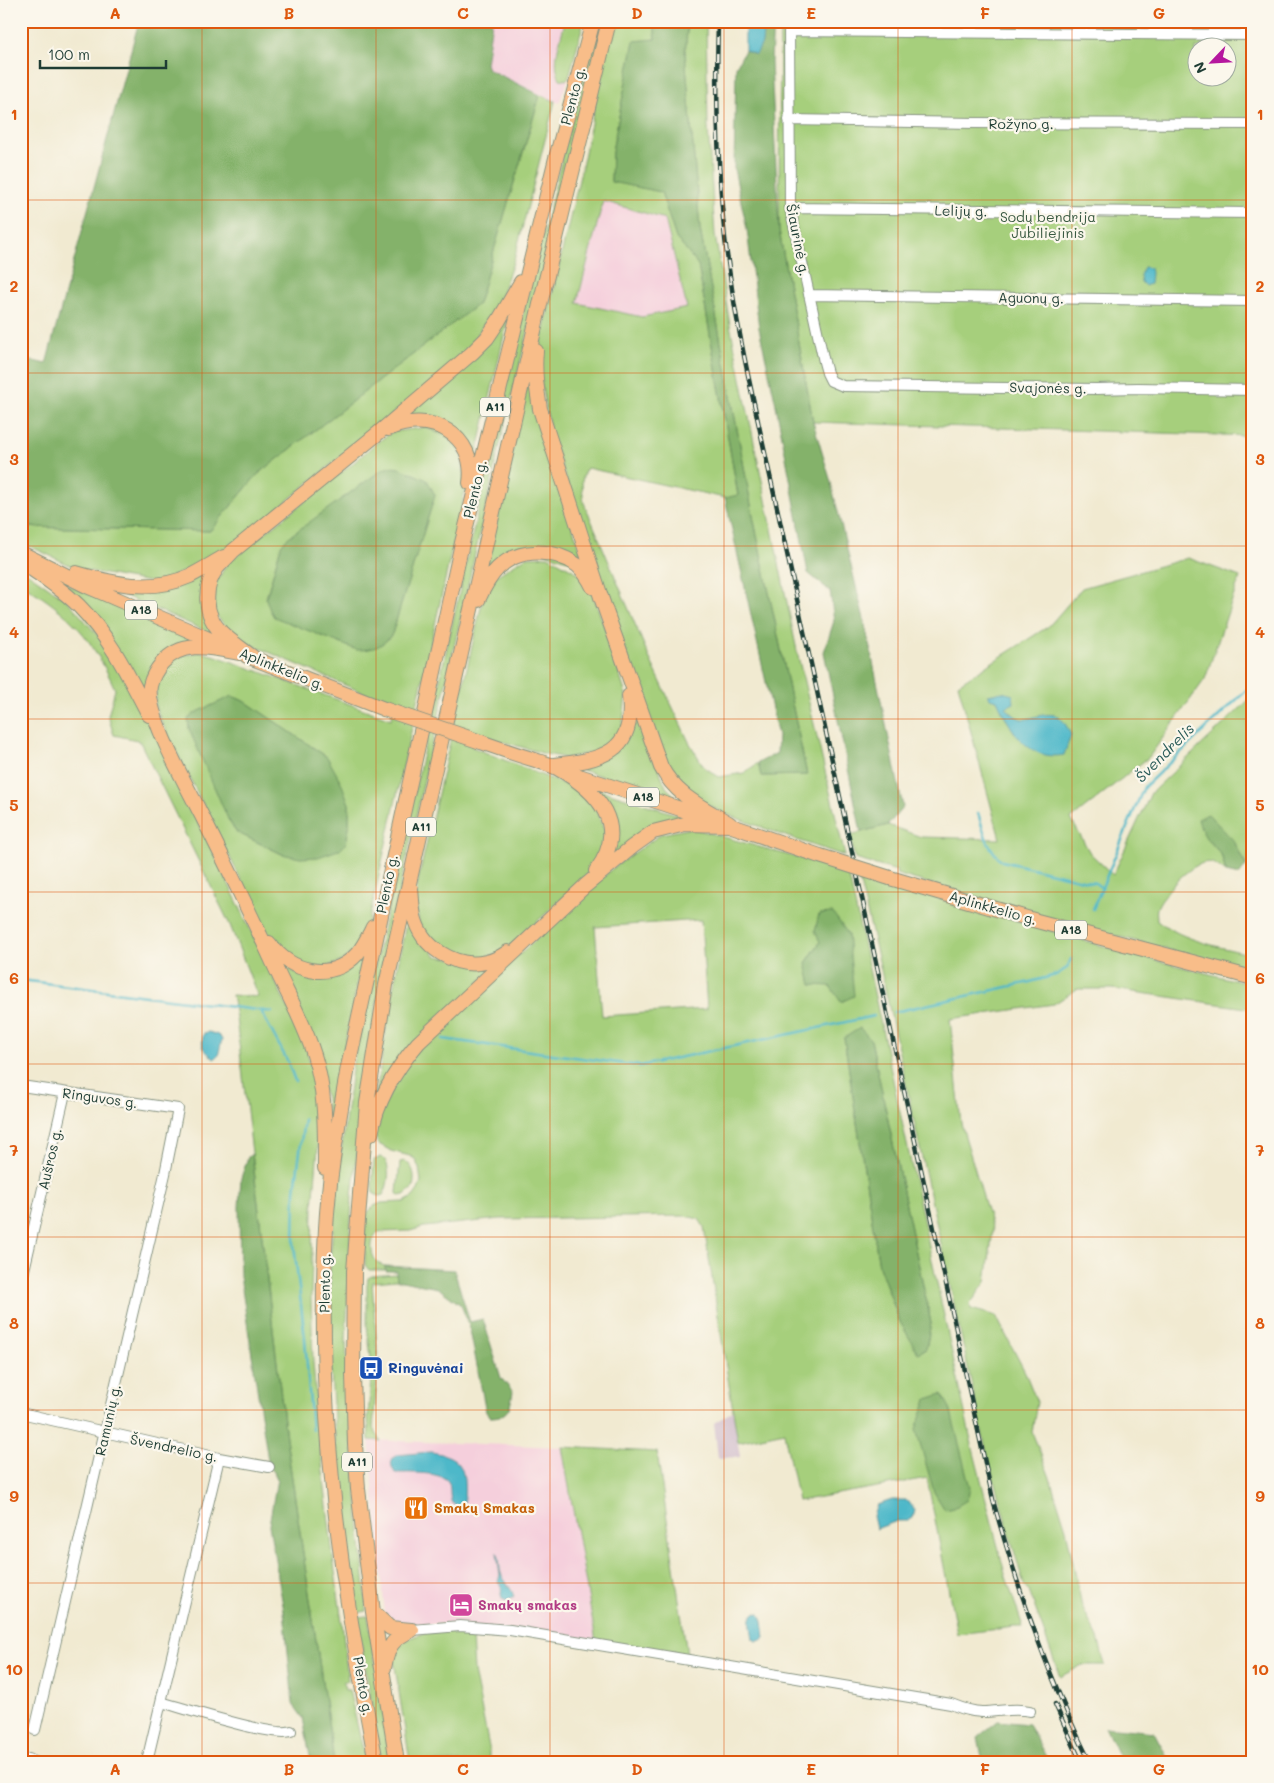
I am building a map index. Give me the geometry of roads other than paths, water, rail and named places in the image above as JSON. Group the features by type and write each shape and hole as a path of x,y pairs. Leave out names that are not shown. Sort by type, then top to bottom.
{"highway":[{"name":"Plento g.","path":"376,1762 350,1615 334,1494 328,1418 324,1331 326,1227 335,1147 348,1067 462,544 556,158 593,21"},
{"name":"Plento g.","path":"397,1762 382,1678 373,1612 358,1489 355,1444 353,1320 358,1211 365,1127 386,985 410,875 541,300 609,21"},
{"path":"255,658 221,632 211,618 208,608 208,593 216,569 233,551 472,354 499,320 528,271"},
{"path":"541,300 535,363 540,409 652,746 667,778 685,797 732,826"},
{"path":"376,435 407,422 418,421 436,424 458,439 465,450 472,472 462,544"},
{"path":"44,564 116,584 148,586 168,583 189,576 233,551"},
{"path":"468,618 486,584 499,568 512,558 532,552 554,554 578,566 587,575 602,600"},
{"name":"Aplinkkelio g.","path":"21,553 87,586 240,653 384,709 890,878 1037,921 1253,978"},
{"path":"21,562 64,592 93,621 114,651 164,740 242,895 306,1032 321,1081 324,1107 326,1227"},
{"path":"164,740 150,701 152,678 158,668 176,651 187,647 207,647 240,653"},
{"path":"554,767 586,762 600,757 615,747 621,740 630,722 631,714 627,672"},
{"path":"554,767 597,798 605,810 610,823 611,836 608,851 585,886"},
{"path":"358,1211 364,1189 371,1131 385,1090 400,1065 418,1043 585,886 636,843 653,832 685,824 732,826"},
{"path":"410,875 414,917 421,933 431,946 442,955 471,963 486,962 524,944"},
{"path":"242,895 277,953 287,962 314,971 334,969 356,955 366,942 381,911"},
{"path":"373,1612 390,1628 412,1630"},
{"path":"382,1678 386,1652 390,1645 412,1630"}],"street":[{"path":"789,26 1253,35"},
{"name":"Šiaurinė g.","path":"789,26 790,208 827,373 831,381 843,386"},
{"name":"Rožyno g.","path":"789,120 975,124 1253,124"},
{"name":"Lelijų g.","path":"790,208 1253,213"},
{"name":"Aguonų g.","path":"809,295 1253,301"},
{"name":"Svajonės g.","path":"843,386 1253,390"},
{"name":"Ringuvos g.","path":"21,1086 178,1109"},
{"name":"Aušros g.","path":"21,1283 65,1093"},
{"name":"Ramunių g.","path":"36,1730 165,1174 178,1109"},
{"name":"Švendrelio g.","path":"21,1414 218,1458 269,1467"},
{"path":"148,1761 218,1458"},
{"path":"412,1630 460,1626 510,1630 951,1704 981,1712 1021,1709 1030,1712"},
{"path":"161,1702 257,1729 278,1733 291,1731"}],"water":[{"path":"745,21 764,21 762,43 756,55 745,50"},
{"path":"1144,267 1150,268 1151,273 1150,284 1145,286 1141,282 1140,275"},
{"path":"1002,692 1013,695 1014,703 1006,707 1011,713 1022,719 1048,714 1057,716 1065,723 1071,735 1064,755 1051,756 1040,753 1022,741 1014,732 997,700 990,698 988,695"},
{"path":"209,1032 218,1035 222,1039 218,1056 214,1059 205,1050 202,1042 204,1033"},
{"path":"430,1452 451,1457 461,1467 464,1483 464,1503 458,1506 452,1503 449,1483 440,1476 395,1473 392,1461 397,1455"},
{"path":"892,1500 906,1500 915,1510 913,1518 908,1521 897,1521 876,1529 873,1516 877,1505"},
{"path":"497,1552 502,1576 514,1597 507,1601 502,1599 502,1588 498,1582 500,1575"},
{"path":"756,1612 760,1613 763,1621 765,1638 757,1641 753,1639 751,1624 753,1614"}],"waterway":[{"name":"Švendrelis","path":"1093,909 1144,787 1253,684"},
{"path":"978,813 989,845 1002,861 1095,883 1102,888"},
{"path":"894,1012 1056,975 1067,968 1071,959"},
{"path":"21,980 272,1012"},
{"path":"261,1011 288,1062 295,1081"},
{"path":"443,1039 640,1066 874,1016"},
{"path":"304,1119 295,1191 294,1245 305,1339 312,1430"}],"railway":[{"path":"718,21 718,130 722,211 729,271 754,404 994,1504 1036,1635 1061,1699 1090,1762"},
{"path":"1055,1704 1081,1762"}],"place":[{"name":"Ringuvėnai","path":"371,1368"},
{"name":"Smakų Smakas","path":"416,1508"},
{"name":"Smakų smakas","path":"461,1605"}],"park label":[{"name":"Sodų bendrija Jubiliejinis","path":"1048,226"}]}
